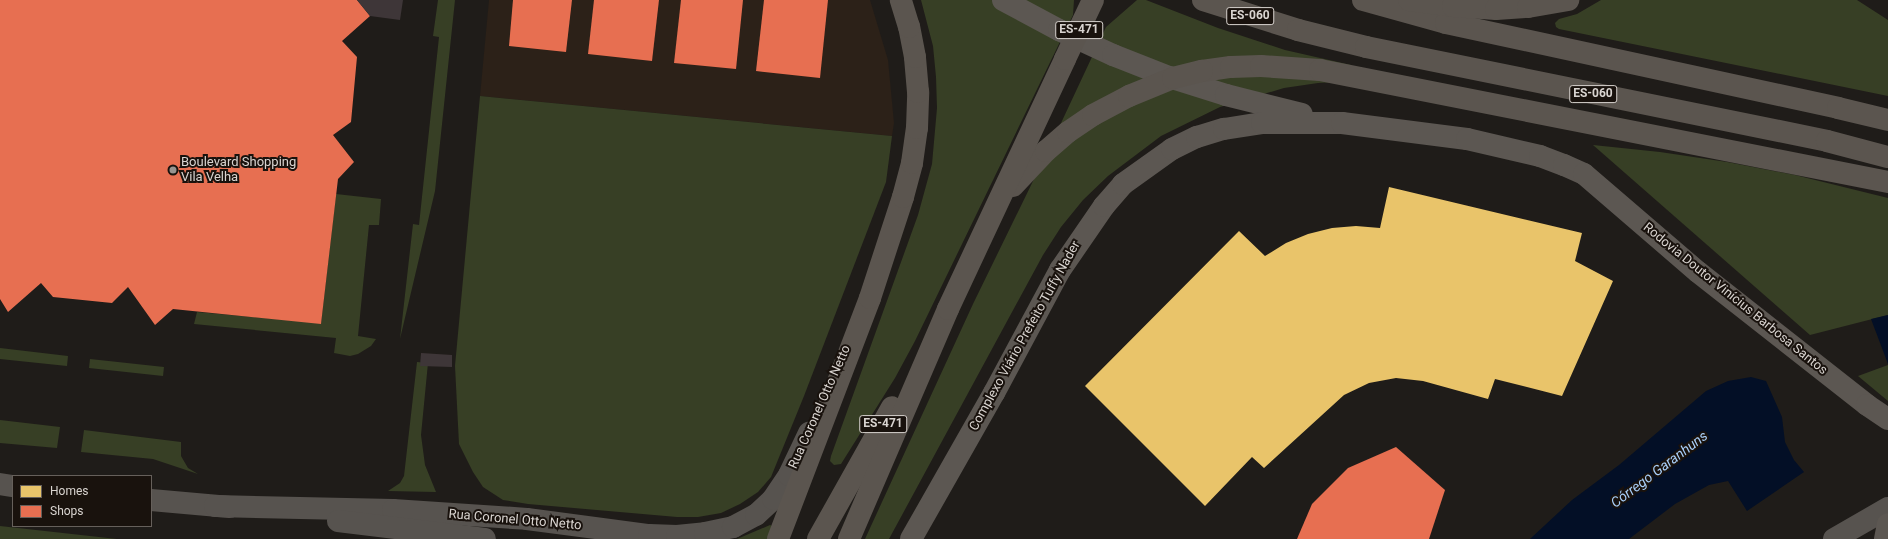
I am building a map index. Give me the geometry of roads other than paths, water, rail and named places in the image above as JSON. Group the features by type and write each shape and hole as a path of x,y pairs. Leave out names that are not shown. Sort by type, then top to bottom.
{"main road":[{"path":"778,539 870,298 903,197 912,163 917,128 918,92 915,56 909,27 901,0"},
{"path":"1003,0 1059,30 1113,55 1169,77 1269,107 1342,122"},
{"name":"ES-471","path":"849,539 948,309 1094,0"},
{"name":"ES-060","path":"1203,0 1298,30 1366,47 1827,141 1888,157"},
{"path":"1363,0 1446,23 1888,120"},
{"path":"1409,0 1453,6 1496,9 1528,7 1568,0"},
{"path":"989,220 1025,172 1068,132 1093,115 1129,96 1173,78 1202,71 1231,67 1261,66 1320,70 1888,182"},
{"name":"Complexo Viário Prefeito Tuffy Nader","path":"910,539 994,393 1060,270 1088,227 1123,184 1172,149 1198,137 1224,129 1262,123 1342,122 1467,139 1508,148 1540,156 1587,177"},
{"name":"Rodovia Doutor Vinícius Barbosa Santos","path":"1587,177 1698,272 1867,405 1888,419"},
{"name":"ES-471","path":"818,539 948,309"},
{"path":"1885,539 1888,524"}],"street":[{"name":"Rua Coronel Otto Netto","path":"216,506 393,510 479,515 677,536 705,533 733,527 756,515 773,499 790,475 870,298"},
{"path":"0,484 12,486"},
{"name":"Rua Coronel Otto Netto","path":"152,500 216,506 485,539"},
{"path":"1834,539 1888,508"}],"water":[{"path":"1888,315 1888,364 1871,319"},
{"name":"Córrego Garanhuns","path":"1751,377 1766,381 1782,417 1785,442 1794,460 1804,472 1747,511 1728,481 1709,485 1675,504 1629,539 1530,539 1572,500 1619,465 1706,391 1728,381"}],"place":[{"name":"Boulevard Shopping Vila Velha","path":"173,170"}]}
